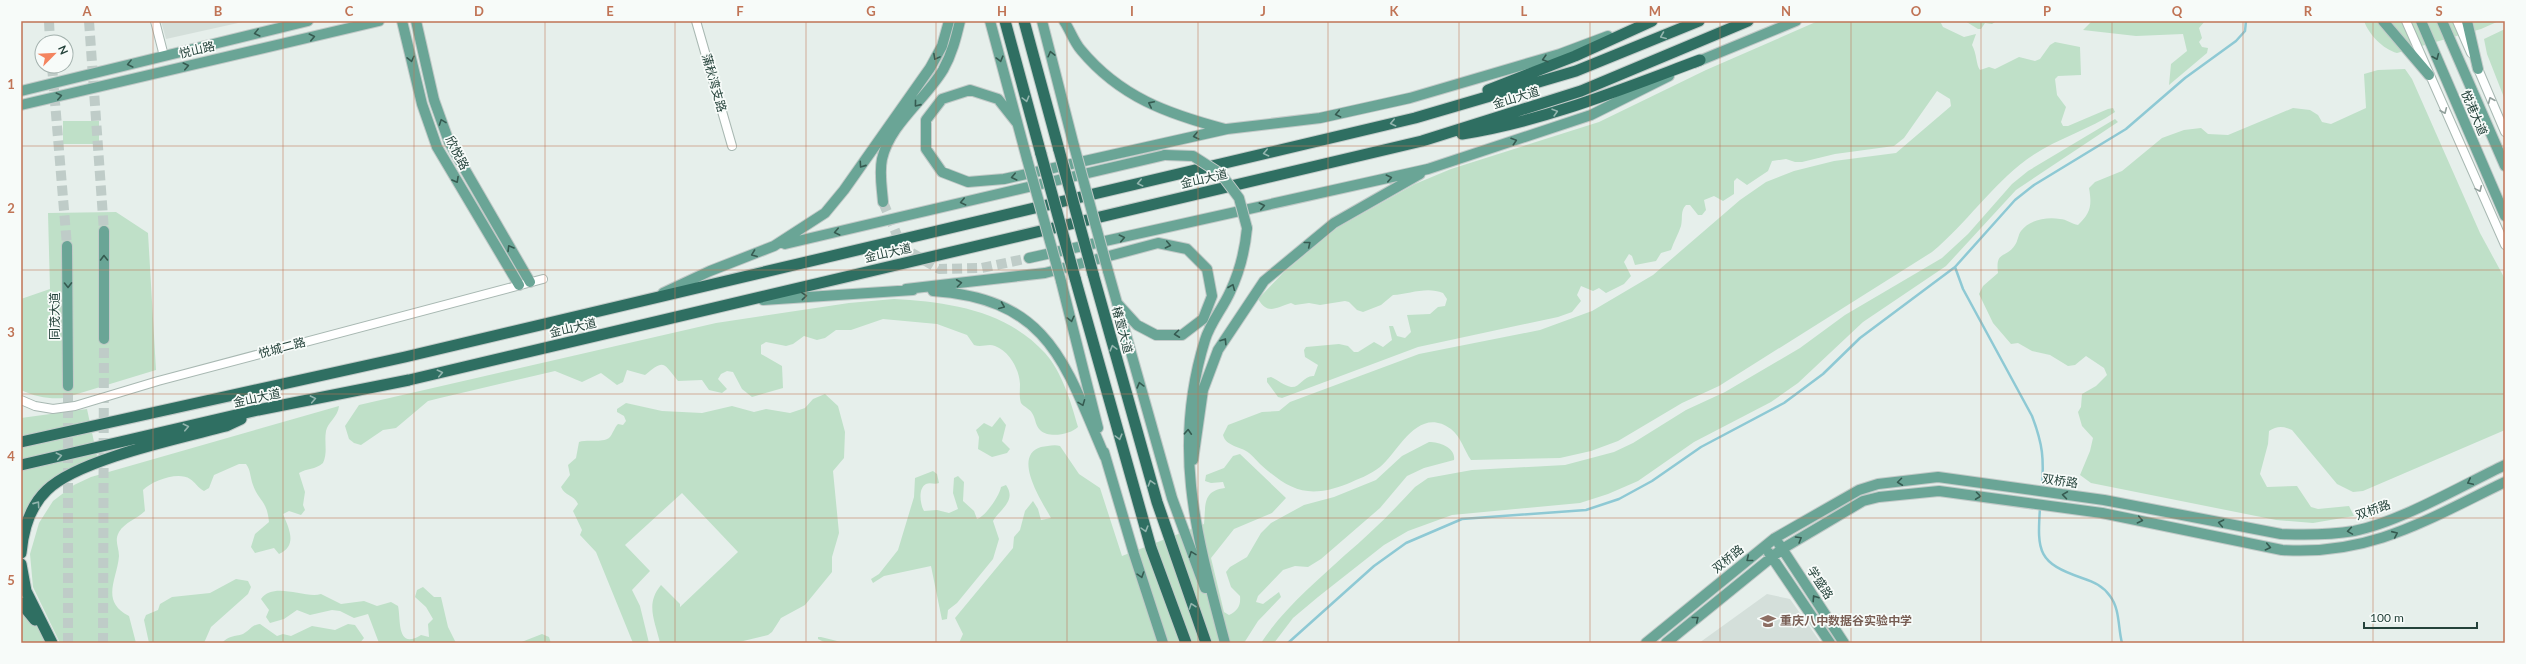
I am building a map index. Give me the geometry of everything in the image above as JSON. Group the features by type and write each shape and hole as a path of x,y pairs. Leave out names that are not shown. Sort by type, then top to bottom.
{"highway":[{"path":"1005,21 1126,465 1151,548 1186,643"},
{"name":"椿萱大道","path":"1024,21 1134,426 1157,502 1206,643"},
{"path":"1416,118 1575,56 1652,21"},
{"name":"金山大道","path":"21,442 405,357 1416,118 1576,71 1699,21"},
{"name":"金山大道","path":"21,465 258,410 408,380 1422,141 1581,91 1748,21"},
{"path":"1422,141 1499,128 1577,106 1700,60"},
{"path":"21,553 26,525 34,507 47,490 69,475 100,462 226,426 258,410"},
{"path":"21,564 26,591 52,643"},
{"path":"21,603 52,643"}],"main road":[{"name":"悦山路","path":"21,91 308,21"},
{"name":"悦山路","path":"21,105 379,21"},
{"name":"欣悦路","path":"402,21 422,104 437,146 519,284"},
{"name":"欣悦路","path":"416,21 434,100 449,142 530,282"},
{"path":"774,246 825,213 844,190 930,68 942,46 949,21"},
{"path":"883,202 880,172 883,157 901,124 942,71 955,46 960,21"},
{"path":"990,21 1061,281 1109,470 1163,643"},
{"path":"1042,21 1074,146 1150,423 1172,498 1224,643"},
{"path":"1064,21 1081,50 1126,92 1178,116 1227,129"},
{"path":"1018,123 998,99 970,90 942,99 926,120 926,149 942,172 968,182 1004,179 1227,129 1320,118 1410,98 1560,54 1647,21"},
{"path":"1029,258 1428,169 1591,116 1700,60 1796,21"},
{"path":"2383,21 2429,75"},
{"name":"悦港大道","path":"2421,21 2505,216"},
{"name":"悦港大道","path":"2442,21 2505,166"},
{"path":"2467,21 2478,69"},
{"path":"645,301 710,271 774,246 1165,155 1193,156 1221,174 1239,198 1247,228 1244,255 1230,291 1206,338 1192,388 1188,435 1190,485 1198,538 1224,643"},
{"path":"1190,485 1203,390 1218,350 1264,281 1334,223 1428,169"},
{"path":"104,231 104,339"},
{"path":"737,302 906,289 1045,273 1158,243 1187,249 1207,270 1212,296 1203,319 1182,335 1156,335 1137,325 1117,303"},
{"name":"同茂大道","path":"67,246 68,386"},
{"path":"906,289 970,296 1010,309 1026,320 1055,348 1066,366 1106,457"},
{"name":"双桥路","path":"1646,643 1775,538 1859,490 1878,484 1938,477 2104,500 2281,534 2330,534 2356,530 2382,522 2505,465"},
{"path":"1666,643 1782,549 1863,501 1879,497 1939,492 2102,513 2282,550 2330,550 2359,546 2387,537 2505,482"},
{"name":"学盛路","path":"1775,538 1844,643"},
{"name":"学盛路","path":"1764,547 1830,643"}],"street":[{"path":"155,21 164,56"},
{"name":"蒲秋湾支路","path":"696,21 732,146"},
{"path":"2406,21 2463,153 2505,245"},
{"path":"2457,21 2505,132"},
{"name":"悦城二路","path":"21,400 36,406 53,409 75,406 158,381 519,284 543,279"}],"shaded area":[{"path":"161,21 247,21 166,39"},
{"name":"重庆八中数据谷实验中学","path":"1767,594 1790,599 1821,643 1699,643"}],"green space":[{"path":"1818,21 1940,21 1943,27 1964,37 1976,34 1972,45 1980,70 1989,67 1995,69 2019,57 2035,61 2040,59 2050,45 2055,42 2080,47 2081,75 2058,76 2055,79 2057,95 2066,107 2061,122 2063,126 2068,126 2108,109 2113,108 2115,112 2094,125 2048,146 2026,160 2001,181 1932,252 1719,386 1682,403 1618,441 1591,451 1560,458 1471,460 1460,440 1451,429 1439,423 1429,423 1419,426 1410,433 1380,467 1364,477 1347,484 1321,491 1300,490 1290,486 1271,473 1249,453 1227,442 1223,435 1228,425 1262,412 1279,411 1290,402 1419,354 1540,330 1592,311 1653,275 1740,200 1766,182 1794,171 1834,161 1896,153 1951,106 1950,99 1937,91 1904,138 1894,146 1835,154 1802,162 1795,162 1786,159 1772,161 1768,171 1747,185 1737,178 1734,181 1734,194 1723,201 1714,196 1704,200 1706,210 1702,215 1698,215 1690,205 1686,205 1682,212 1681,226 1671,250 1661,253 1656,261 1635,265 1632,256 1629,254 1624,262 1631,276 1624,284 1606,293 1599,288 1593,291 1581,286 1577,295 1581,301 1572,312 1558,317 1418,347 1282,398 1278,397 1267,382 1267,378 1271,377 1286,385 1294,387 1307,377 1314,376 1318,365 1305,357 1304,350 1306,347 1339,344 1348,346 1354,352 1358,352 1374,342 1383,347 1392,340 1389,326 1393,326 1397,336 1405,338 1411,332 1407,315 1430,314 1438,307 1445,306 1447,299 1443,293 1424,290 1393,295 1381,305 1363,312 1357,310 1349,302 1345,301 1320,305 1309,303 1295,305 1291,303 1272,309 1265,307 1258,299 1283,273 1337,228 1415,184 1451,169 1599,122 1706,70"},
{"path":"1965,21 1995,22 1992,24 1985,23 1981,29 1978,29"},
{"path":"2092,21 2205,21 2199,28 2202,38 2199,42 2202,47 2208,48 2207,53 2169,85 2171,64 2187,51 2183,34 2136,36 2083,30"},
{"path":"2364,21 2499,21 2481,29 2397,53 2377,41 2369,31"},
{"path":"2505,29 2505,100 2487,54 2484,39"},
{"path":"2405,69 2412,79 2480,233 2505,279 2505,430 2363,491 2353,492 2337,484 2292,430 2280,427 2272,429 2269,431 2268,444 2260,474 2267,487 2297,486 2311,507 2318,509 2349,506 2354,516 2313,523 2276,520 2091,483 2080,475 2090,451 2093,438 2082,426 2078,412 2081,407 2082,394 2096,386 2107,375 2104,368 2086,356 2075,365 2068,366 2050,355 2032,351 2018,343 2011,344 1993,323 1979,294 1983,286 1998,273 1998,261 2012,249 2017,242 2021,231 2034,221 2045,219 2062,219 2078,225 2086,217 2090,208 2089,188 2095,182 2122,171 2162,138 2184,130 2201,128 2208,134 2228,135 2293,108 2310,110 2318,115 2322,122 2331,124 2366,108 2364,74 2378,70"},
{"path":"2115,119 2118,122 2016,190 1946,266 1863,322 1798,383 1771,402 1694,442 1638,481 1608,494 1580,503 1452,515 1408,531 1384,545 1318,597 1293,618 1274,643 1261,643 1270,630 1300,596 1390,514 1415,487 1428,478 1472,470 1565,465 1614,452 1633,443 1686,410 1725,392 1800,348 1845,315 1942,258 1968,234 2012,184 2028,171"},
{"path":"63,121 99,121 99,144 63,144"},
{"path":"116,212 148,233 156,370 64,398 42,397 21,390 21,299 50,289 48,213"},
{"path":"894,299 935,303 975,311 1013,327 1030,338 1045,353 1061,378 1078,427 1070,432 1054,435 1044,433 1040,430 1031,412 1021,403 1020,384 1016,367 1005,352 995,346 974,345 967,335 937,324 883,319 851,330 836,330 825,338 817,340 804,336 793,344 786,346 766,342 761,345 761,354 782,366 783,388 752,397 742,389 733,372 727,371 721,374 718,379 727,389 722,393 709,390 702,380 678,381 663,365 656,367 645,375 627,370 623,382 617,385 601,373 582,382 555,371 428,401 396,428 383,430 361,445 354,443 349,439 345,426 359,405 716,323 849,303"},
{"path":"825,394 838,406 845,432 844,458 833,471 839,533 832,557 832,572 805,605 781,618 772,632 768,635 735,643 660,643 652,606 656,592 661,585 680,604 680,607 738,552 682,493 625,545 650,571 632,590 640,606 649,643 633,643 596,552 580,535 582,530 573,511 578,504 561,487 570,475 568,465 576,458 579,442 609,438 618,424 623,425 626,421 624,416 617,412 617,409 626,403 662,411 702,413 732,406 754,412 766,409 790,413 805,408 813,399"},
{"path":"339,406 337,413 326,431 325,455 323,463 317,467 299,473 305,492 303,505 305,510 301,515 289,511 283,514 288,525 290,536 290,541 285,550 279,554 274,548 255,553 251,547 255,534 269,522 265,505 255,491 249,469 246,464 239,464 214,475 209,488 204,491 192,480 185,477 179,476 159,480 143,490 145,511 124,526 119,532 117,538 119,556 112,589 113,597 115,604 120,610 129,616 136,643 60,643 33,587 30,554 39,523 53,501 74,485 91,477"},
{"path":"87,409 97,456 57,477 21,531 21,418"},
{"path":"1000,417 1006,425 1002,441 1010,449 1007,453 992,457 978,449 979,437 976,430 984,423 992,427"},
{"path":"1429,442 1446,446 1452,452 1454,460 1424,468 1407,476 1380,508 1321,559 1308,567 1295,566 1283,570 1258,596 1256,602 1263,604 1279,592 1281,597 1258,621 1244,643 959,643 963,634 955,618 1013,548 1014,537 1020,530 1025,511 1033,501 1038,509 1041,520 1051,518 1036,491 1029,469 1029,460 1032,452 1041,447 1053,445 1060,446 1079,474 1100,488 1122,556 1204,524 1205,505 1209,496 1212,492 1225,488 1223,482 1211,483 1205,481 1206,475 1224,468 1233,456 1240,454 1286,498 1272,513 1234,529 1211,558 1224,612 1229,615 1238,608 1240,596 1231,587 1226,572 1230,567 1247,557 1261,533 1271,523 1304,505 1334,497 1376,480 1402,456"},
{"path":"933,471 937,474 939,483 929,483 923,486 921,500 924,511 937,510 949,513 958,509 953,493 954,478 958,476 964,482 963,501 974,511 977,519 992,505 1001,487 1006,485 1010,496 1009,500 993,521 999,539 993,559 957,603 948,610 947,619 942,620 931,566 884,576 873,583 871,579 879,574 898,550 914,497 915,478"},
{"path":"236,579 248,581 251,587 248,594 211,627 204,643 149,643 144,620 146,615 158,610 160,604 172,597 210,593"},
{"path":"423,587 434,597 441,597 448,627 456,643 379,643 368,614 354,618 340,611 332,610 310,615 297,610 284,619 270,623 266,617 269,610 261,599 274,591 281,591 314,595 321,594 341,604 364,601 377,606 391,602 398,606 401,631 407,639 413,639 421,635 429,637 428,624 433,619 426,607 415,597 417,590"},
{"path":"21,592 48,643 21,643"},
{"path":"260,624 277,636 283,634 291,636 312,626 335,630 348,624 355,625 364,638 360,643 222,643 229,637 243,634 255,625"},
{"path":"542,634 549,637 551,643 519,643"},
{"path":"818,637 845,643 826,643 818,639"}],"waterway":[{"path":"1288,643 1374,566 1406,543 1462,519 1586,510 1619,499 1652,481 1701,447 1784,403 1823,374 1860,338 1955,267 2015,200 2034,185 2126,129 2185,78 2236,41 2245,31 2246,21"},
{"path":"1955,267 1963,289 2032,416 2041,444 2043,469 2042,489"},
{"path":"2040,508 2039,535 2040,546 2043,554 2056,567 2094,583 2107,593 2116,607 2122,643"}],"tunnel":[{"path":"49,21 50,34"},
{"path":"89,21 104,231"},
{"path":"53,74 67,246"},
{"path":"883,202 902,247 939,269 982,268 1029,258"},
{"path":"103,643 104,339"},
{"path":"68,386 68,643"}],"place":[{"name":"重庆八中数据谷实验中学","path":"1768,621"}]}
